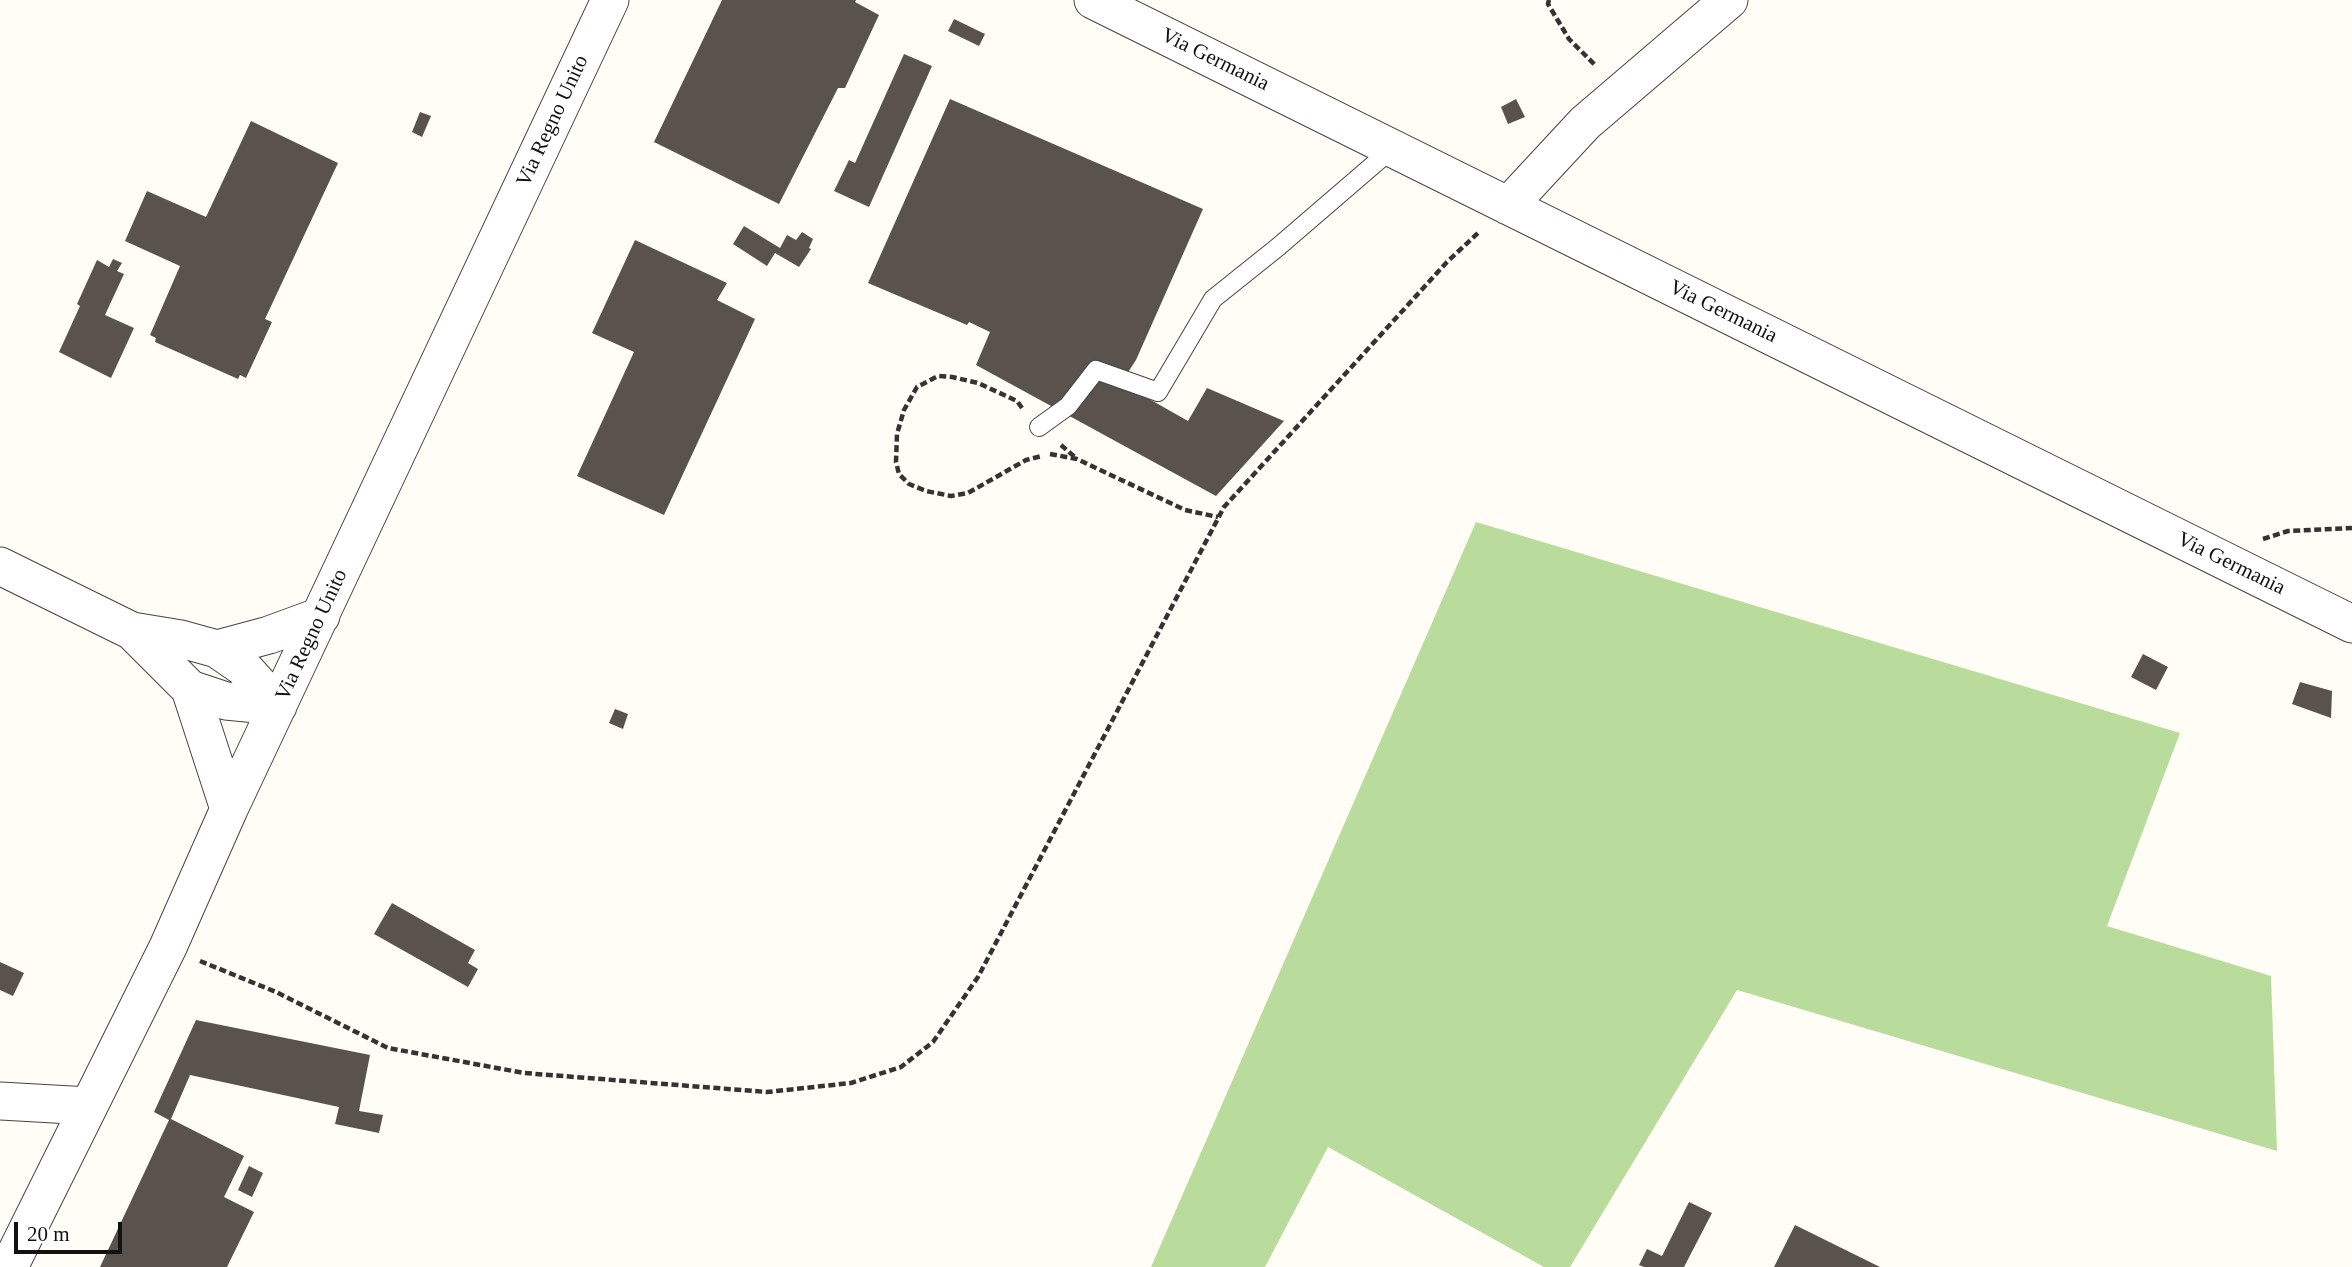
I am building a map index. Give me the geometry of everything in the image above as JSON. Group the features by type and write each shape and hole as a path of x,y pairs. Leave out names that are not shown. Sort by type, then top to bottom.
{"street":[{"name":"Via Regno Unito","path":"9,1267 168,947 229,809 610,0"},
{"name":"Via Germania","path":"1093,0 2352,624"},
{"path":"1508,206 1585,123 1729,0"},
{"path":"0,566 132,631 181,639 217,649 243,667 278,706"},
{"path":"217,649 269,635 321,616"},
{"path":"132,631 190,689 226,701 278,706"},
{"path":"190,689 229,809"},
{"path":"0,1101 89,1106"}],"lane":[{"path":"1039,427 1068,406 1096,370 1158,392 1213,299 1393,148"}],"path":[{"path":"1549,0 1548,4 1569,39 1622,91"},
{"path":"168,947 276,992 388,1048 524,1073 767,1092 851,1083 901,1067 933,1042 978,977 1219,517 1233,497 1447,262 1508,206"},
{"path":"1077,459 1039,427 1017,401 978,383 938,376 917,387 897,434 896,462 899,474 909,485 926,491 951,496 968,493 1026,460 1053,454 1077,459 1185,510 1219,517"},
{"path":"2228,563 2253,543 2288,531 2352,528"}],"green space":[{"path":"1476,522 2180,733 2107,926 2271,976 2277,1151 1737,990 1570,1267 1544,1267 1328,1147 1265,1267 1151,1267"}],"building":[{"path":"722,0 856,0 855,2 879,15 845,88 838,88 779,204 654,142"},
{"path":"954,19 985,34 979,46 948,31"},
{"path":"904,54 932,66 869,207 834,191 849,160 855,163"},
{"path":"950,99 1203,209 1136,360 1121,383 1188,421 1207,388 1284,421 1216,496 976,365 990,332 868,283"},
{"path":"1516,99 1525,117 1508,124 1501,107"},
{"path":"420,112 431,116 422,137 412,132"},
{"path":"251,121 338,163 265,319 272,322 246,378 240,375 238,379 155,342 156,338 150,335 180,266 125,241 147,191 206,217"},
{"path":"744,226 780,248 787,235 796,240 802,232 813,239 809,248 811,249 799,267 775,253 767,266 733,244"},
{"path":"635,240 727,283 717,300 755,319 664,515 577,476 634,352 592,333"},
{"path":"113,259 122,263 117,271 124,274 105,315 134,328 111,378 59,352 97,260 109,267"},
{"path":"2143,654 2168,667 2156,690 2131,677"},
{"path":"2300,682 2332,691 2331,718 2292,704"},
{"path":"615,709 628,714 623,729 609,723"},
{"path":"392,903 475,950 468,963 478,969 468,987 374,934"},
{"path":"0,962 24,973 13,996 0,990"},
{"path":"196,1020 370,1055 359,1111 383,1115 379,1133 335,1124 339,1107 190,1075 171,1119 244,1156 224,1197 254,1212 227,1267 100,1267 169,1120 154,1112"},
{"path":"249,1166 263,1173 252,1197 238,1190"},
{"path":"1689,1202 1712,1213 1684,1267 1639,1265 1647,1249 1662,1256"},
{"path":"1795,1225 1880,1267 1774,1267"}]}
